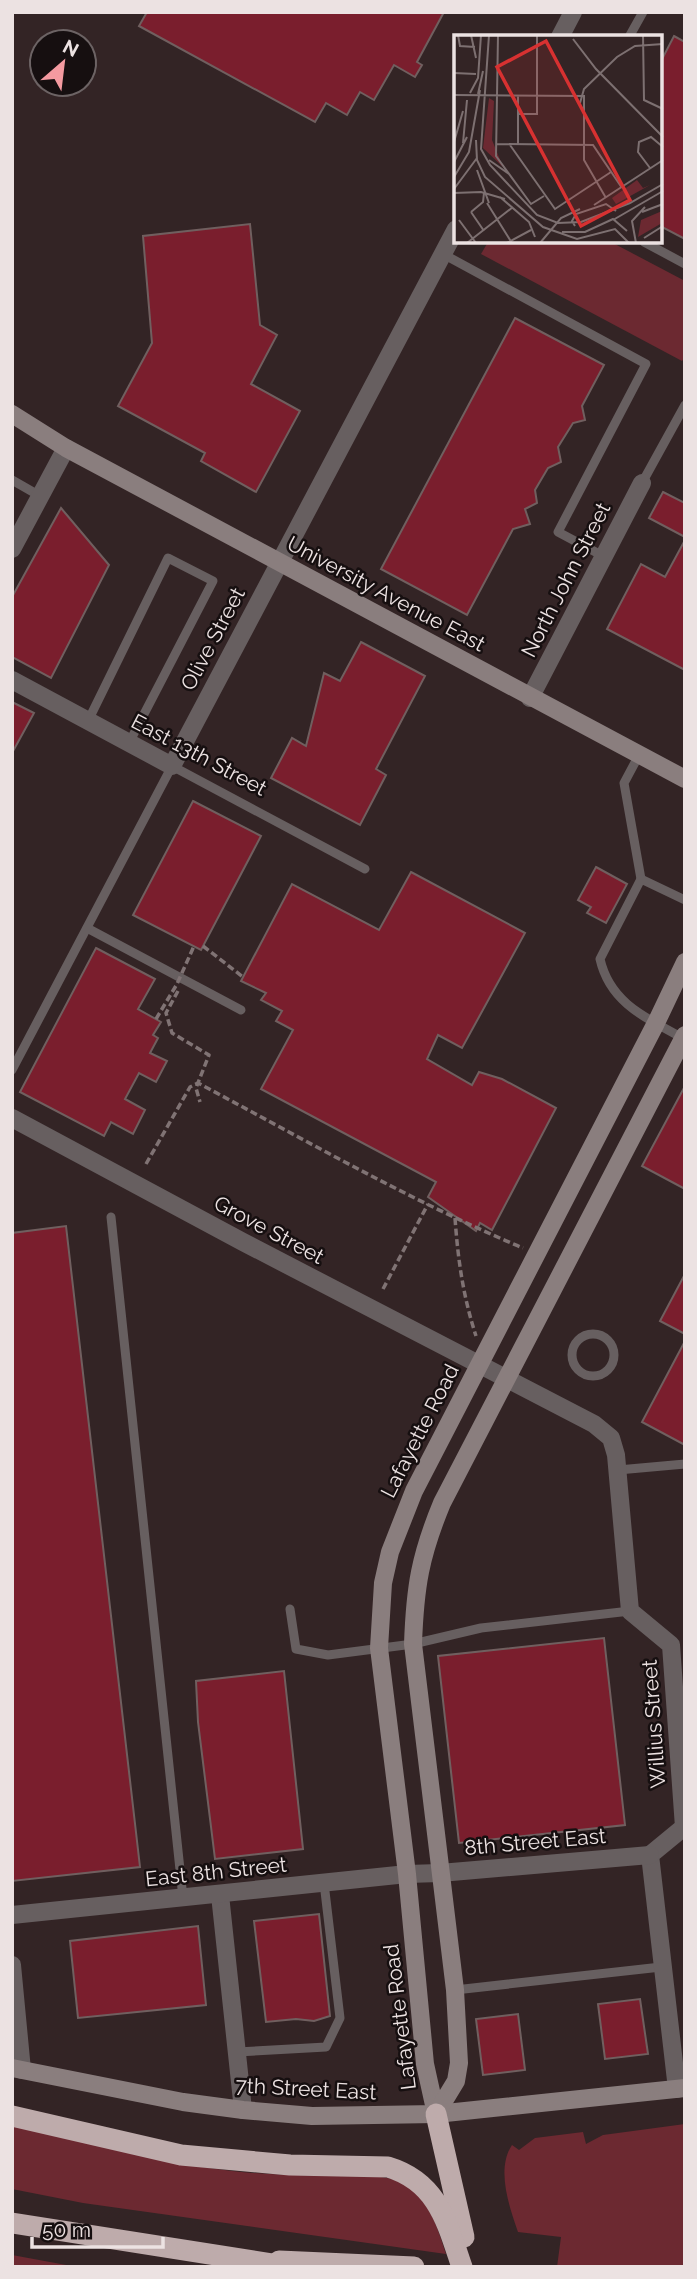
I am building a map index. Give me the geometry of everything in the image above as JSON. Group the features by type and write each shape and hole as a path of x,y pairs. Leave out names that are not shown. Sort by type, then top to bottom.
{"highway":[{"path":"436,2114 463,2267"},
{"path":"12,2116 181,2155 290,2165 388,2167 404,2172 418,2180 452,2216 470,2267"},
{"path":"12,2223 292,2267"},
{"path":"242,2260 377,2263 414,2267"}],"main road":[{"name":"University Avenue East","path":"12,414 66,448 685,779"},
{"name":"University Avenue East","path":"12,425 66,448"},
{"name":"Lafayette Road","path":"436,2114 456,2081 458,2063 455,1990 424,1873 379,1648 383,1583 399,1525 656,1024 685,962"},
{"name":"Lafayette Road","path":"436,2114 425,2064 424,1873 412,1644 415,1587 421,1558 442,1503 684,1036"},
{"name":"7th Street East","path":"17,2069 141,2095 243,2110 336,2117 436,2114 681,2089"}],"street":[{"path":"561,35 573,12"},
{"name":"Olive Street","path":"172,766 454,233"},
{"path":"12,549 66,448"},
{"name":"North John Street","path":"530,698 642,483"},
{"name":"East 13th Street","path":"12,680 172,766"},
{"name":"Grove Street","path":"12,1118 506,1380"},
{"path":"506,1380 594,1424 611,1438 618,1470 630,1612"},
{"name":"Willius Street","path":"630,1612 671,1645 684,1826 650,1855"},
{"path":"650,1855 661,1967 681,2089"},
{"name":"8th Street East","path":"424,1873 650,1855"},
{"name":"East 8th Street","path":"12,1915 424,1873"},
{"path":"220,1895 243,2110"},
{"path":"12,1965 17,2069"}],"lane":[{"path":"630,35 643,12"},
{"path":"646,243 685,264"},
{"path":"443,254 646,364 558,532 603,556"},
{"path":"642,483 685,405"},
{"path":"12,480 40,496"},
{"path":"88,721 168,558 213,581 129,743"},
{"path":"639,755 624,783 641,879 600,959 604,979 628,1006 656,1024 684,1036"},
{"name":"East 13th Street","path":"172,766 365,869"},
{"name":"Olive Street","path":"12,1070 172,766"},
{"path":"641,879 685,900"},
{"path":"87,928 241,1010"},
{"path":"111,1217 183,1899"},
{"path":"586,1335 601,1336 613,1349 611,1365 600,1375 583,1374 572,1360 575,1344 586,1335"},
{"path":"618,1470 685,1464"},
{"path":"290,1609 296,1649 328,1655 412,1644 481,1628 630,1612"},
{"path":"237,2052 326,2047 340,2018 324,1883"},
{"path":"455,1990 661,1967"}],"path":[{"path":"156,1019 177,984 194,946"},
{"path":"203,946 243,977"},
{"path":"184,979 166,1013 172,1033 209,1055 196,1088 200,1102"},
{"path":"146,1164 190,1087 198,1083"},
{"path":"198,1083 428,1205 525,1249"},
{"path":"383,1289 428,1205"},
{"path":"455,1218 458,1264 465,1302 477,1339"}],"shaded area":[{"path":"487,243 613,243 685,281 685,357 682,361 481,254"},
{"path":"12,2123 176,2163 232,2171 368,2176 397,2181 424,2202 435,2222 446,2254 83,2203 12,2189"},
{"path":"685,2124 685,2267 557,2267 561,2237 518,2232 504,2176 507,2155 512,2145 519,2150 535,2138 583,2132 586,2144 603,2135"},
{"path":"12,2255 77,2267 12,2267"}],"building":[{"path":"147,12 444,12 417,62 422,65 415,77 394,65 374,100 360,92 347,115 326,103 315,122 139,26"},
{"path":"674,36 685,42 685,239 662,227 662,59"},
{"path":"250,224 260,325 277,335 251,384 300,411 256,492 201,461 205,453 118,406 152,343 143,236"},
{"path":"515,318 604,365 582,406 585,420 573,423 558,447 561,462 548,468 535,490 537,503 525,509 530,524 513,529 467,615 381,569"},
{"path":"663,492 685,503 685,537 649,518"},
{"path":"61,508 109,565 51,678 12,657 12,597"},
{"path":"685,540 685,670 607,629 641,564 665,577"},
{"path":"361,642 425,676 376,769 386,775 360,825 271,778 292,738 306,746 324,673 340,681"},
{"path":"12,702 34,713 12,753"},
{"path":"193,801 261,836 201,950 133,915"},
{"path":"596,867 627,884 606,923 587,913 591,907 578,900"},
{"path":"411,872 525,933 462,1048 438,1035 427,1059 472,1085 479,1072 502,1079 556,1108 492,1230 480,1223 476,1231 428,1197 436,1182 261,1089 293,1030 276,1021 282,1011 261,1000 266,993 241,981 292,884 379,930"},
{"path":"96,948 155,979 138,1009 161,1022 153,1035 158,1038 150,1053 167,1061 156,1082 139,1073 125,1099 145,1110 133,1134 111,1122 104,1136 20,1092"},
{"path":"685,1086 685,1189 642,1166"},
{"path":"66,1226 140,1867 12,1881 12,1233"},
{"path":"685,1274 685,1334 660,1321"},
{"path":"685,1341 685,1445 642,1422"},
{"path":"604,1638 625,1825 459,1843 438,1656"},
{"path":"284,1671 303,1849 215,1859 198,1722 196,1681"},
{"path":"319,1914 330,2016 314,2021 296,2019 266,2022 254,1921"},
{"path":"198,1926 206,2005 78,2018 70,1941"},
{"path":"640,1999 648,2054 605,2059 598,2004"},
{"path":"518,2014 525,2070 483,2075 476,2019"}]}
